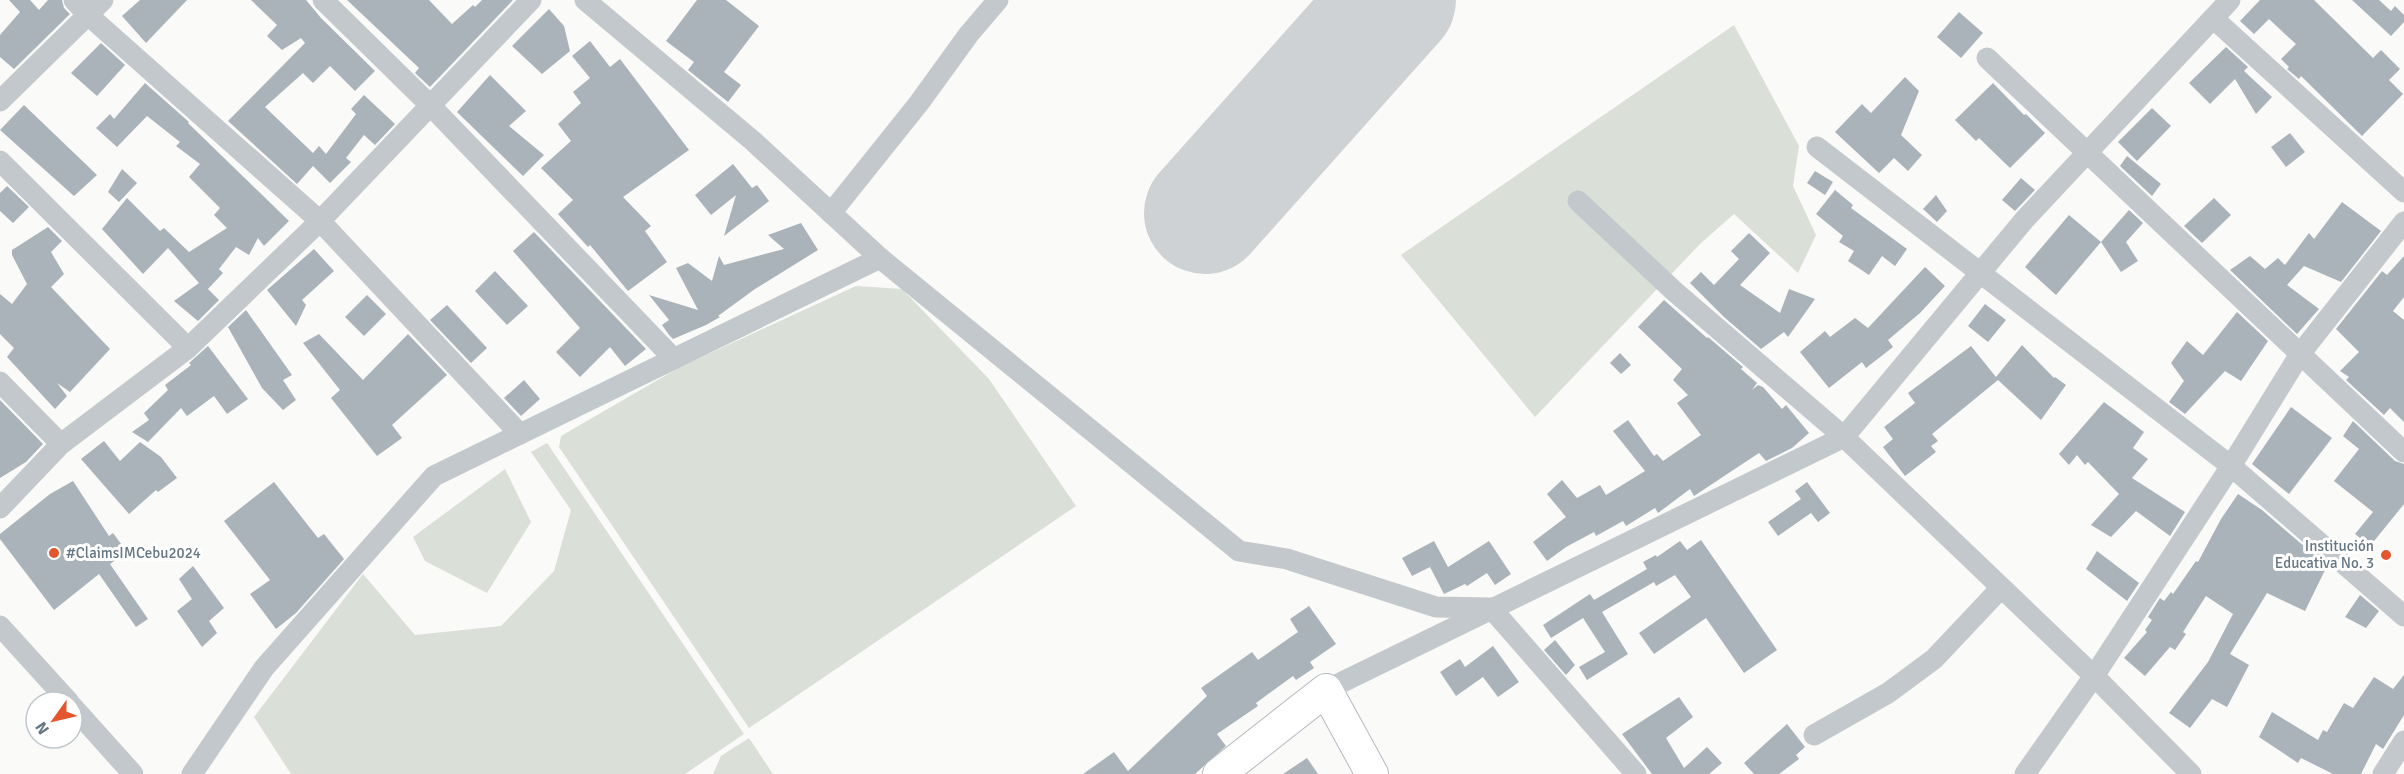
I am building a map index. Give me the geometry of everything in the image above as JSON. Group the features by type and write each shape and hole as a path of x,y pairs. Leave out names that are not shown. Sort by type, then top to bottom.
{"street":[{"path":"323,0 430,105 674,359"},
{"path":"0,508 61,444 188,348 320,221 531,0"},
{"path":"585,0 753,141 880,258 1239,551 1287,559 1436,607 1491,608 1636,774"},
{"path":"831,213 919,104 969,34 998,0"},
{"path":"1220,774 1326,690 1844,437 2025,219 2230,0"},
{"path":"0,101 88,5 320,221 520,434"},
{"path":"2213,18 2404,192"},
{"path":"1987,58 2404,452"},
{"path":"1817,147 2231,466 2404,616"},
{"path":"0,161 188,348"},
{"path":"1578,201 1674,291 1844,437 2094,676 2191,774"},
{"path":"2025,774 2094,676 2231,466 2300,354 2404,222"},
{"path":"192,774 264,668 434,476 880,258"},
{"path":"0,382 61,444"},
{"path":"1814,735 1888,693 1934,659 2001,588"},
{"path":"0,626 58,690"},
{"path":"1326,690 1372,774"},
{"path":"84,719 134,774"},
{"path":"2383,774 2404,741"}],"shaded area":[{"path":"1734,25 1799,146 1793,186 1816,235 1798,273 1734,214 1700,244 1535,417 1401,255"},
{"path":"856,286 902,289 989,379 1076,506 749,728 559,447 561,436 680,367"},
{"path":"547,443 744,734 685,774 291,774 254,717 363,574 415,635 501,626 554,571 571,510 531,452"},
{"path":"505,469 531,522 487,593 425,561 413,537"},
{"path":"749,738 773,774 713,774 721,756"}],"building":[{"path":"9,0 30,0 39,10 48,0 62,0 64,8 70,14 14,69 0,57 0,35 20,12"},
{"path":"140,0 187,0 146,43 122,16"},
{"path":"251,0 306,0 375,71 355,91 330,66 313,83 303,73 265,107 313,153 319,146 326,154 356,114 351,109 364,95 395,124 375,145 364,135 346,158 351,162 330,183 313,166 297,184 228,121 305,43 301,38 282,50 267,36 277,25"},
{"path":"347,0 429,0 452,24 482,0 513,0 430,87 415,73 419,68"},
{"path":"697,0 726,0 759,26 724,72 741,85 728,102 688,70 694,62 666,41"},
{"path":"2260,0 2314,0 2373,58 2381,50 2400,69 2389,80 2403,94 2362,136 2301,76 2299,79 2287,69 2289,67 2281,59 2296,44 2269,19 2254,34 2240,21"},
{"path":"2352,0 2379,0 2391,11 2395,6 2404,15 2404,22 2391,36"},
{"path":"549,9 564,26 570,51 542,74 512,46"},
{"path":"1959,12 1983,33 1961,58 1937,37"},
{"path":"590,41 610,67 620,59 689,150 623,197 651,226 645,231 667,262 628,291 590,245 588,247 558,214 573,200 541,168 571,141 558,124 581,103 573,92 590,78 572,56"},
{"path":"101,43 125,65 97,96 71,73"},
{"path":"2226,47 2248,67 2244,71 2272,97 2256,114 2235,79 2210,104 2189,83"},
{"path":"490,75 526,111 509,126 544,155 523,176 457,112"},
{"path":"1905,77 1919,91 1901,135 1922,155 1908,171 1894,158 1879,173 1835,132 1862,104 1871,113"},
{"path":"145,83 189,122 289,221 264,246 258,238 249,255 236,247 219,269 223,273 208,289 219,300 198,321 174,301 199,283 168,248 143,274 102,229 127,198 160,231 164,228 189,252 227,228 214,215 220,208 189,177 200,164 176,146 180,142 147,116 117,147 96,128 110,114 114,119"},
{"path":"1993,83 2045,133 2010,168 1979,138 1976,141 1955,120"},
{"path":"24,105 97,175 74,196 0,130"},
{"path":"2152,108 2171,126 2137,161 2118,142"},
{"path":"2290,133 2305,152 2286,167 2271,147"},
{"path":"2127,156 2161,184 2152,196 2120,166"},
{"path":"733,164 752,188 757,185 769,201 724,236 736,195 711,215 695,195"},
{"path":"122,169 137,183 119,202 108,192"},
{"path":"1815,171 1833,182 1825,195 1807,183"},
{"path":"2021,178 2035,190 2015,211 2002,200"},
{"path":"7,186 29,207 13,223 0,211 0,193"},
{"path":"1835,190 1853,205 1851,208 1907,249 1895,266 1882,256 1869,275 1848,261 1854,251 1839,242 1843,236 1816,214"},
{"path":"1936,195 1947,211 1937,222 1923,209"},
{"path":"2214,198 2231,215 2202,243 2184,226"},
{"path":"2342,202 2381,231 2341,282 2304,266 2287,285 2319,309 2297,334 2230,270 2250,256 2265,269 2278,258 2285,265 2309,233 2314,239"},
{"path":"2129,210 2143,223 2126,242 2138,261 2121,272 2101,242"},
{"path":"2069,215 2101,242 2056,295 2025,267"},
{"path":"801,223 818,250 755,289 718,316 720,317 706,325 673,339 669,335 662,325 669,320 649,295 698,310 676,268 688,263 712,281 719,256 724,265 784,249 768,235"},
{"path":"48,227 62,241 51,252 64,274 51,287 110,349 70,392 57,383 67,396 55,409 7,357 14,348 0,334 0,294 12,304 27,284 12,255 12,250"},
{"path":"534,232 646,349 625,366 610,347 580,377 556,352 580,328 513,251"},
{"path":"1749,233 1770,253 1740,285 1780,313 1789,289 1815,299 1788,337 1784,332 1761,349 1690,283 1701,272 1714,285 1739,259 1731,251"},
{"path":"314,249 334,271 302,300 306,305 296,326 267,290"},
{"path":"2404,256 2404,297 2393,311 2404,320 2404,422 2390,408 2384,415 2346,380 2349,377 2340,371 2359,352 2336,329 2382,271 2387,275"},
{"path":"1925,267 1945,286 1920,313 1888,340 1893,347 1866,368 1862,362 1829,388 1800,352 1825,331 1830,337 1855,318 1868,328"},
{"path":"495,271 528,306 507,325 475,291"},
{"path":"367,295 386,314 364,336 345,317"},
{"path":"1664,300 1743,367 1741,369 1757,383 1752,390 1758,385 1763,387 1782,409 1786,405 1809,433 1792,448 1766,461 1759,453 1694,496 1690,489 1658,513 1655,508 1626,526 1623,521 1596,536 1594,532 1566,547 1547,561 1533,542 1566,517 1547,494 1562,480 1577,498 1600,485 1606,495 1645,471 1613,431 1628,420 1654,456 1657,454 1663,461 1701,435 1677,403 1688,395 1673,380 1682,369 1638,327"},
{"path":"1985,304 2006,320 1988,342 1968,326"},
{"path":"447,305 487,348 471,363 430,320"},
{"path":"246,310 292,375 283,380 296,400 283,410 262,388 228,327"},
{"path":"2237,312 2268,341 2241,381 2225,371 2185,414 2169,402 2184,381 2171,363 2187,341 2203,355"},
{"path":"319,334 363,380 408,334 447,375 392,425 402,438 377,456 331,398 340,390 303,343"},
{"path":"2022,345 2054,378 2066,385 2041,420 1998,380 1932,434 1938,441 1931,446 1936,452 1905,476 1883,447 1893,439 1884,427 1915,403 1908,393 1971,346 1996,377"},
{"path":"208,346 248,399 227,414 214,396 187,416 181,408 148,442 132,432 149,420 144,413 168,390 165,385 191,365 189,363"},
{"path":"1620,353 1631,365 1621,374 1610,363"},
{"path":"524,380 540,399 521,416 504,398"},
{"path":"0,400 43,444 26,462 0,478"},
{"path":"2104,402 2144,432 2133,448 2148,459 2132,478 2185,512 2170,536 2136,511 2111,537 2091,525 2119,494 2088,462 2085,465 2077,455 2069,465 2059,454"},
{"path":"2291,407 2332,438 2289,494 2252,464"},
{"path":"2353,421 2395,461 2404,464 2404,504 2370,546 2355,534 2373,512 2334,481 2359,449 2343,436"},
{"path":"104,441 120,461 140,442 161,457 177,478 158,492 156,490 129,514 81,459"},
{"name":"#ClaimsIMCebu2024","path":"73,481 109,536 113,533 127,552 110,564 148,619 136,627 99,574 54,610 0,539 0,534 50,494"},
{"path":"274,482 318,538 324,534 344,559 296,613 276,629 250,594 270,580 224,521"},
{"path":"1807,482 1830,513 1818,522 1811,513 1778,536 1768,522 1801,499 1795,491"},
{"path":"2238,494 2262,510 2327,566 2305,611 2267,593 2230,654 2249,665 2227,707 2212,699 2190,728 2169,713 2208,662 2233,614 2206,596 2183,632 2186,634 2175,650 2170,647 2145,676 2124,658 2147,632 2145,630 2152,620 2148,617 2160,598 2164,601 2171,592 2173,594 2196,561 2198,562 2221,519"},
{"path":"1701,540 1777,650 1744,673 1706,618 1654,654 1639,633 1691,597 1675,575 1656,586 1654,582 1602,612 1628,654 1587,680 1579,667 1605,652 1583,618 1551,638 1543,625 1590,594 1594,600 1647,569 1643,562 1656,555 1657,557 1680,541 1687,550"},
{"path":"1434,541 1448,567 1489,541 1511,574 1495,585 1487,573 1467,586 1465,584 1444,594 1430,567 1412,576 1402,558"},
{"path":"2097,551 2139,583 2127,601 2086,569"},
{"path":"193,566 224,608 209,621 217,633 202,647 177,611 192,599 179,579"},
{"path":"2360,595 2379,611 2366,628 2345,617"},
{"path":"1309,606 1336,644 1310,662 1314,668 1296,680 1293,676 1256,703 1258,706 1217,734 1226,746 1195,774 1083,774 1114,752 1128,771 1207,696 1201,688 1252,652 1258,660 1298,632 1290,619"},
{"path":"1555,640 1575,665 1566,675 1544,650"},
{"path":"1493,646 1519,682 1498,697 1483,677 1456,696 1440,672 1460,659 1465,667"},
{"path":"2404,675 2404,715 2383,749 2376,744 2361,774 2333,774 2301,758 2298,763 2259,737 2272,712 2318,740 2323,730 2327,732 2344,703 2353,708 2374,677 2393,689"},
{"path":"1679,697 1693,717 1666,738 1684,768 1707,747 1722,763 1709,774 1652,774 1622,734"},
{"path":"1787,724 1805,747 1796,755 1799,759 1779,774 1754,774 1744,763"},
{"path":"1307,758 1318,774 1283,774"}],"runway":[{"path":"1205,213 1395,0"}],"place":[{"name":"#ClaimsIMCebu2024","path":"54,553"},
{"name":"Institución Educativa No. 3","path":"2386,555"}]}
